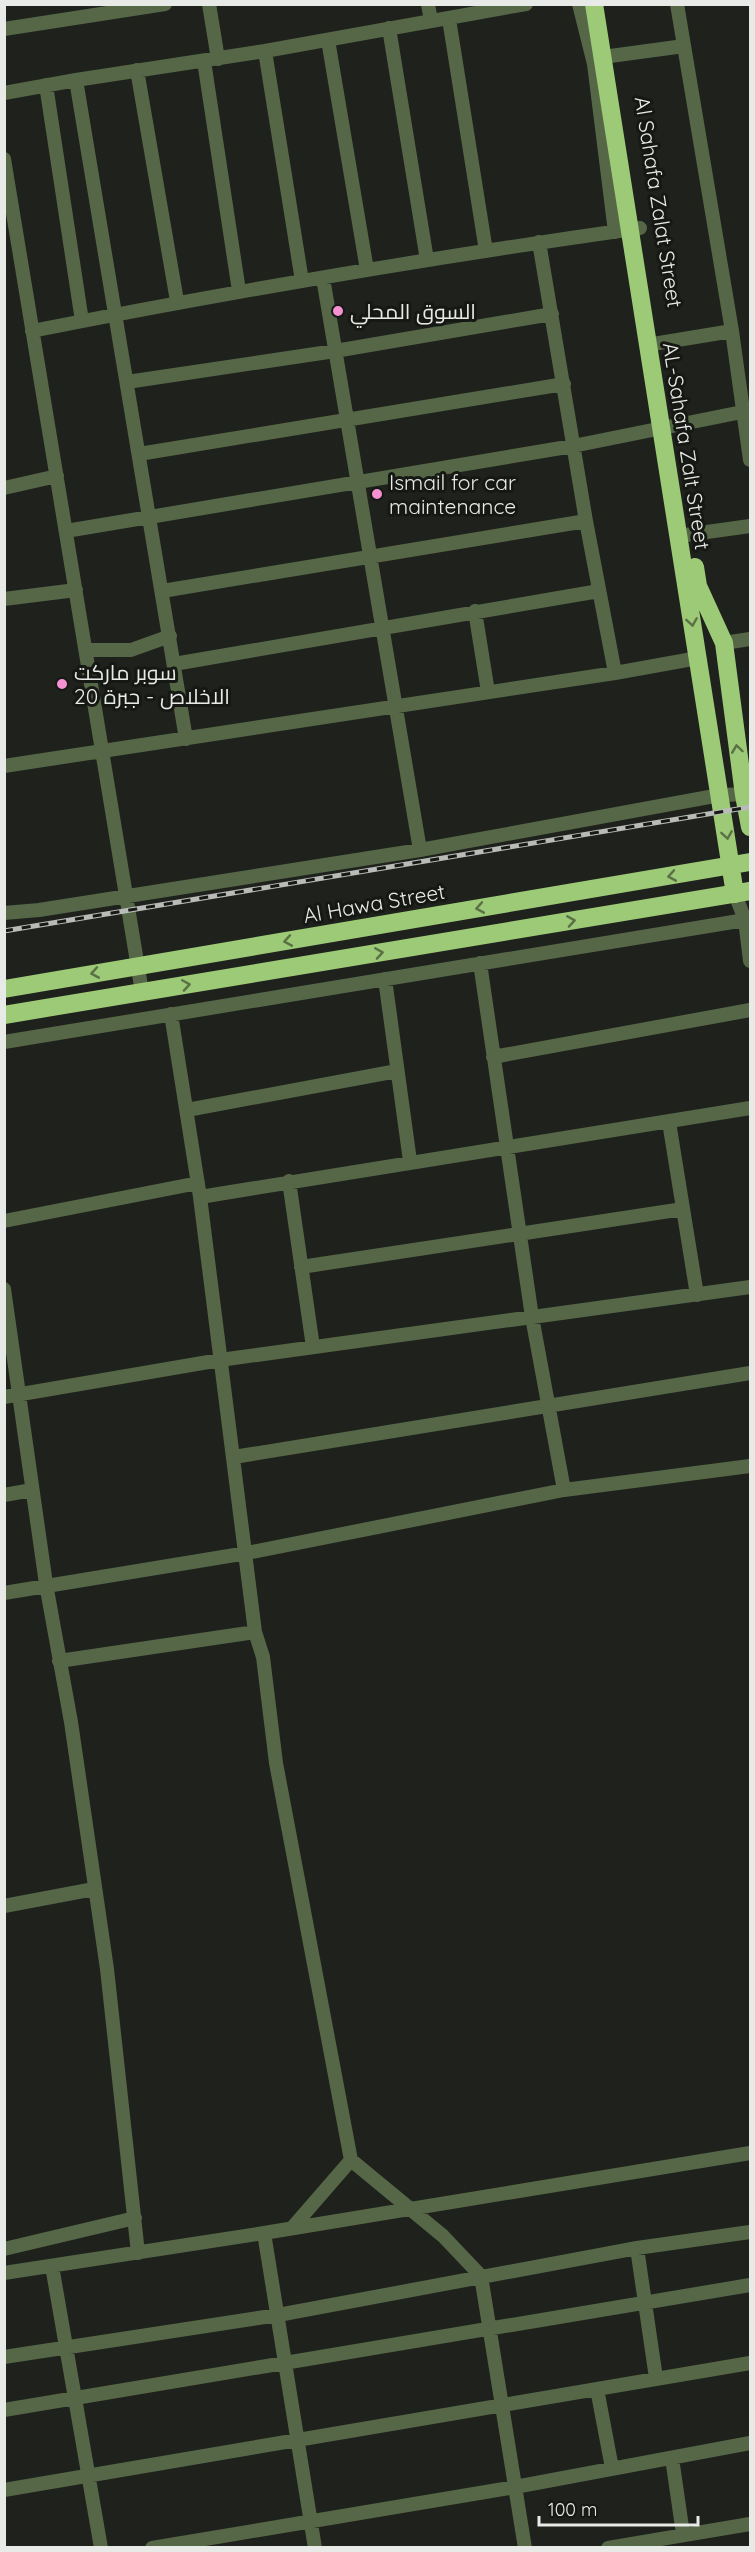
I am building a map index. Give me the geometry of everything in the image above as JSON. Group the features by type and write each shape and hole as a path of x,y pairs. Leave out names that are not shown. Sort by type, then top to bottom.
{"highway":[{"path":"594,4 608,57"},
{"name":"Al Sahafa Zalat Street","path":"606,4 608,57 628,230 652,344 684,535 698,586 724,643 750,827"},
{"name":"AL-Sahafa Zalt Street","path":"684,535 698,658 731,866 743,892"},
{"name":"Al Hawa Street","path":"4,989 750,862"},
{"path":"4,1015 743,892"}],"street":[{"path":"4,28 165,4"},
{"path":"209,4 211,60 239,291"},
{"path":"428,4 431,21"},
{"path":"4,93 265,51 526,4"},
{"path":"32,331 177,301 539,242 628,230 594,64 579,4"},
{"path":"678,4 732,331 750,460"},
{"path":"449,19 486,251"},
{"path":"389,28 427,260"},
{"path":"328,40 367,270"},
{"path":"608,57 684,46"},
{"path":"265,51 302,281"},
{"path":"137,70 177,301"},
{"path":"76,80 186,739"},
{"path":"46,85 82,321"},
{"path":"4,159 8,205 87,650 142,992"},
{"path":"539,242 586,521 615,673"},
{"path":"323,278 420,850"},
{"path":"127,382 335,351 552,314"},
{"path":"652,344 732,331"},
{"path":"139,454 564,384"},
{"path":"66,531 151,519 573,446 742,412"},
{"path":"4,488 57,476"},
{"path":"162,591 586,521"},
{"path":"684,535 750,526"},
{"path":"4,599 76,590"},
{"path":"174,664 599,591"},
{"path":"475,611 488,692"},
{"path":"87,650 131,650 170,636"},
{"path":"724,643 750,639"},
{"path":"4,766 615,673 698,658"},
{"path":"4,913 420,850 720,795 747,794"},
{"path":"743,892 750,961"},
{"path":"4,1042 745,920"},
{"path":"480,963 532,1317 564,1490"},
{"path":"385,979 410,1161"},
{"path":"493,1057 750,1010"},
{"path":"171,1014 199,1190 255,1632 263,1657 276,1763 351,2160 443,2236 481,2276 525,2547"},
{"path":"187,1110 398,1071"},
{"path":"4,1221 199,1190 289,1181 750,1108"},
{"path":"669,1122 697,1294"},
{"path":"289,1181 314,1347"},
{"path":"302,1266 683,1209"},
{"path":"4,1397 220,1360 750,1287"},
{"path":"4,1289 46,1584 71,1722 107,1969 138,2253"},
{"path":"234,1457 750,1374"},
{"path":"4,1593 46,1584 246,1553 564,1490 750,1466"},
{"path":"4,1495 32,1490"},
{"path":"60,1660 255,1632"},
{"path":"4,1906 94,1889"},
{"path":"4,2273 750,2153"},
{"path":"292,2228 351,2160"},
{"path":"4,2249 135,2218"},
{"path":"4,2357 278,2315 637,2248 750,2232"},
{"path":"264,2233 315,2547"},
{"path":"637,2248 656,2378"},
{"path":"52,2266 101,2547"},
{"path":"4,2410 750,2285"},
{"path":"4,2490 750,2362"},
{"path":"597,2390 612,2468"},
{"path":"152,2547 515,2487 750,2443"},
{"path":"672,2458 683,2534"},
{"path":"608,2547 750,2524"}],"railway":[{"path":"4,931 750,807"}],"place":[{"name":"السوق المحلي","path":"338,311"},
{"name":"Ismail for car maintenance","path":"377,494"},
{"name":"سوبر ماركت الاخلاص - جبرة 20","path":"62,684"}]}
